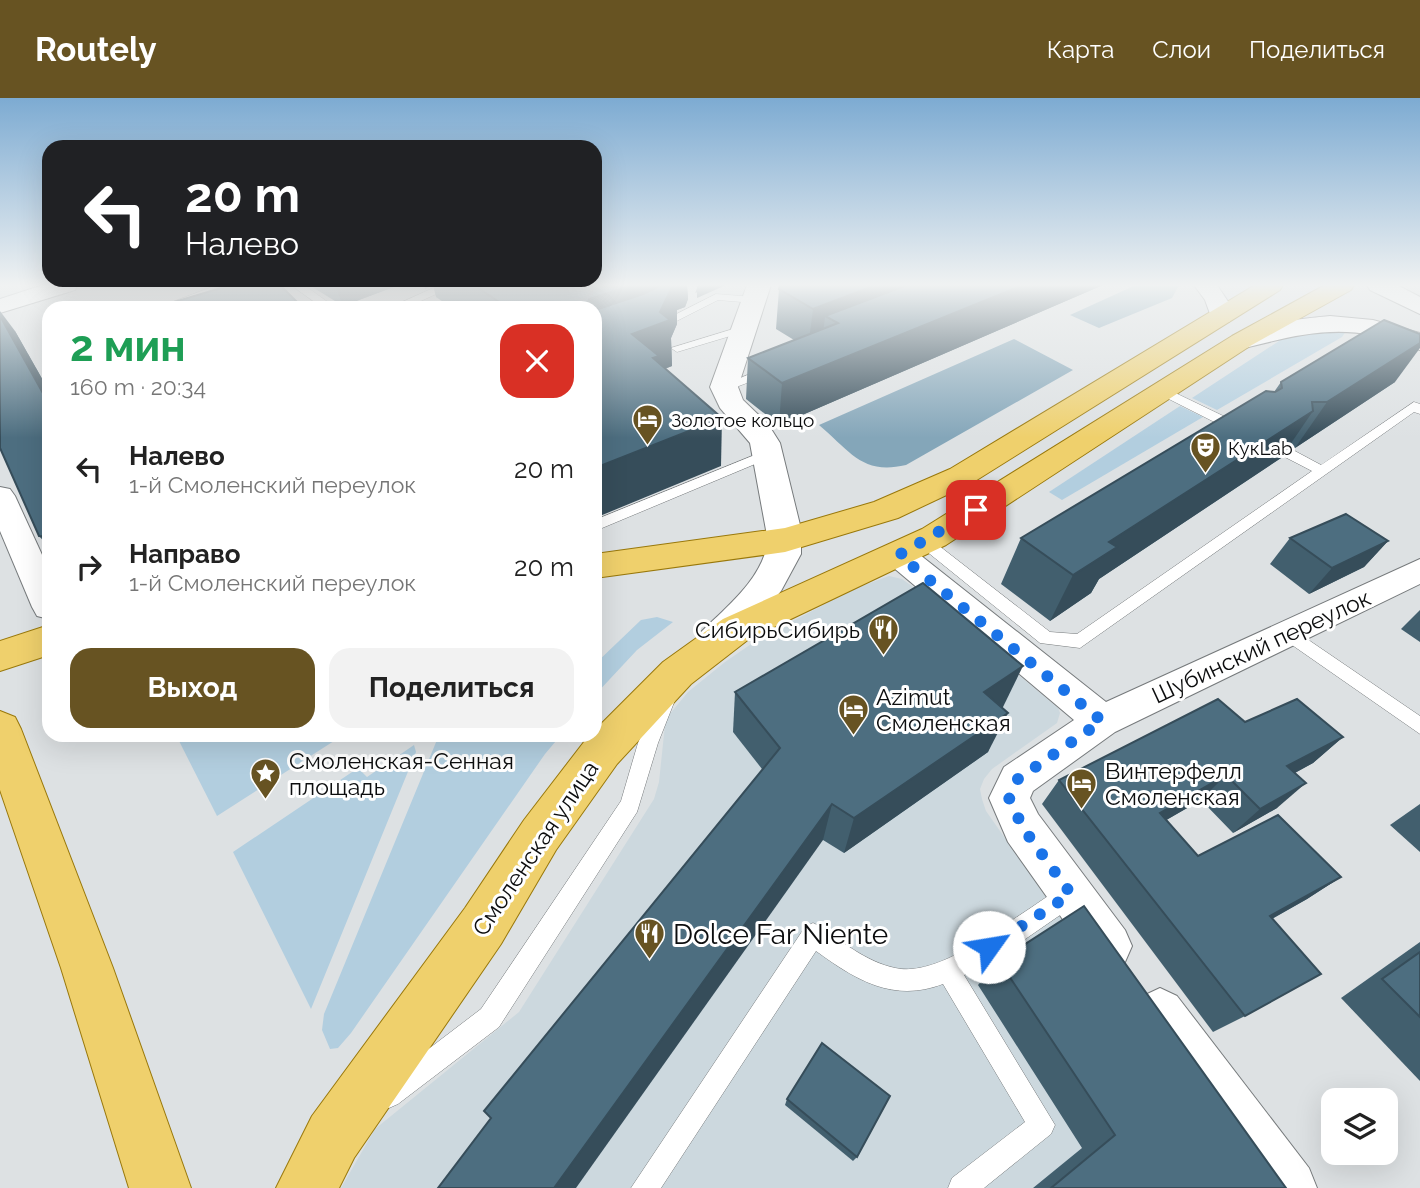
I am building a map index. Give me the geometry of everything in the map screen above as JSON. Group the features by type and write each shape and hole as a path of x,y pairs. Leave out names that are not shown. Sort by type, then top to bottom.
{"main road":[{"path":"602,565 785,540 886,510 961,476 1190,336"},
{"name":"Смоленская улица","path":"307,1188 333,1137 483,926 540,835 601,751 695,659 748,623 911,548 1251,336"},
{"path":"0,656 42,642"},
{"path":"0,729 87,968 160,1188"}],"street":[{"path":"695,659 775,576 784,556 785,540 762,438 726,398 724,387 741,336"},
{"path":"1241,341 1258,336"},
{"path":"1400,336 1420,342"},
{"path":"0,496 42,591"},
{"path":"911,548 1102,721"},
{"name":"Шубинский переулок","path":"1071,894 1023,828 1009,798 1018,779 1102,721 1420,570"},
{"path":"1071,894 1289,1188"}],"lane":[{"path":"677,348 719,336"},
{"path":"724,387 780,366"},
{"path":"1163,391 1245,432"},
{"path":"911,548 1046,638 1080,641 1413,406 1420,410"},
{"path":"1287,453 1322,471"},
{"path":"602,523 767,454"},
{"path":"1289,633 1420,726"},
{"path":"645,1188 813,935 861,968 905,982 949,972 1071,894"},
{"path":"949,972 1042,1125 962,1188"}],"shaded area":[{"path":"1343,336 1217,410 1192,398 1279,341 1275,338"},
{"path":"1014,339 1073,370 906,465 878,467 868,464 849,452 819,425"},
{"path":"1180,406 1203,417 1062,500 1049,492"},
{"path":"889,576 902,579 916,589 1058,708 1060,713 1057,723 992,769 984,779 980,789 986,811 1250,1188 341,1188 375,1129 519,1012 654,799 659,782 665,725 669,715 688,692 757,640 854,589"},
{"path":"657,617 673,622 637,650 602,688 602,657 641,620"},
{"path":"180,742 332,742 217,816"},
{"path":"436,742 555,742 338,1048 330,1049 322,1030 324,1014"},
{"path":"414,745 416,752 311,1009 233,852 358,768 367,777"}],"building":[{"path":"0,336 11,336 42,391 42,536 39,536 0,448"},
{"path":"602,336 634,336 659,356 653,358 722,418 602,465"},
{"path":"805,336 898,336 782,383 748,358"},
{"path":"1358,336 1420,336 1420,343 1327,402 1312,402 1313,411 1109,542 1117,547 1073,575 1021,538 1266,391 1275,392 1282,388 1281,382"},
{"path":"1346,514 1388,541 1332,568 1290,538"},
{"path":"923,583 1023,666 984,692 1008,713 854,818 832,804 554,1188 438,1188 491,1118 484,1111 780,748 735,692"},
{"path":"1218,699 1245,722 1297,699 1343,737 1287,766 1306,783 1260,809 1226,775 1160,813 1198,856 1278,815 1341,877 1270,916 1321,974 1245,1016 1059,780"},
{"path":"1084,906 1286,1188 1051,1188 1115,1135 999,961"},
{"path":"1420,952 1420,1017 1382,979"},
{"path":"822,1043 890,1096 857,1157 787,1099"}],"place":[{"name":"Золотое кольцо","path":"648,447"},
{"name":"КукLab","path":"1205,475"},
{"name":"СибирьСибирь","path":"883,656"},
{"name":"Azimut Смоленская","path":"853,736"},
{"name":"Смоленская-Сенная площадь","path":"266,800"},
{"name":"Винтерфелл Смоленская","path":"1082,810"},
{"name":"Dolce Far Niente","path":"650,961"}],"route":[{"path":"976,510 934,537 899,555 1102,721 1018,779 1009,798 1023,828 1071,894 989,947"}]}
